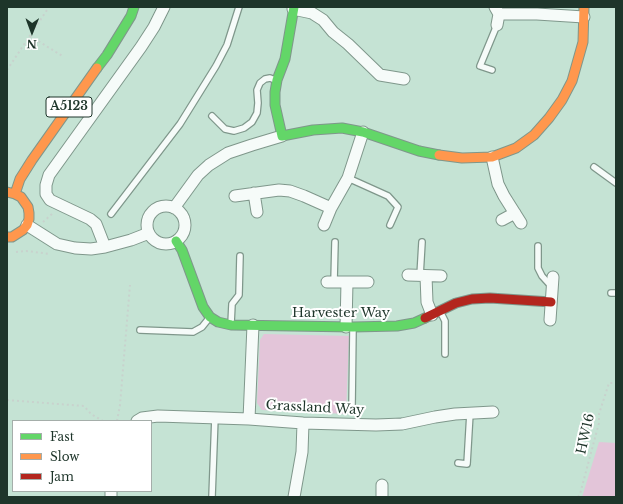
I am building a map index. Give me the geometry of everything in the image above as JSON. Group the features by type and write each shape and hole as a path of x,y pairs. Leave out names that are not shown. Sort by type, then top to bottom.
{"street":[{"name":"A5123","path":"27,225 29,220 28,207 21,197 11,193 32,160 107,55 131,16 134,7"},
{"path":"105,247 96,224 90,219 50,200 46,194 46,185 49,175 141,47 154,27 164,7"},
{"path":"282,136 275,106 275,92 277,80 285,59 294,8 312,13 323,20 333,32 348,44 380,75 404,79"},
{"path":"174,208 198,175 209,165 228,153 282,136 313,130 342,128 363,132 419,152 462,158 492,157 516,148 534,135 549,118 562,100 572,81 583,42 584,12 497,16"},
{"path":"324,225 331,208 348,178 363,132"},
{"path":"492,157 498,184 518,218 502,220"},
{"path":"235,196 279,190 304,196 331,208"},
{"path":"254,193 257,212"},
{"path":"161,206 174,208 180,211 184,217 185,230 176,241 164,244 152,238 149,233 147,226 148,220 155,209 161,206"},
{"path":"7,237 12,237 18,234 27,225 57,244 75,248 91,249 131,240 149,233"},
{"path":"176,241 182,250 203,308 210,317"},
{"path":"408,275 441,276"},
{"path":"423,276 427,302 436,313"},
{"path":"331,282 368,282"},
{"path":"347,282 350,327"},
{"path":"550,320 552,282"},
{"name":"Harvester Way","path":"210,317 218,322 231,325 350,327 397,326 414,324 456,303 472,299 490,298 551,302"},
{"path":"249,419 253,325"},
{"name":"Grassland Way","path":"138,420 158,416 376,425 402,424 455,414 493,412"},
{"path":"294,497 302,452 304,423"},
{"path":"382,485 382,497"}],"lane":[{"path":"111,214 184,117 216,66 227,45 239,7"},
{"path":"492,70 480,66 497,16"},
{"path":"212,116 225,129 234,131 244,128 252,122 257,113 257,90 260,83 270,78 277,80"},
{"path":"594,167 616,183"},
{"path":"348,178 388,196 398,207 390,225"},
{"path":"331,282 335,242"},
{"path":"422,242 423,276"},
{"path":"538,246 538,268 542,276 552,282"},
{"path":"231,325 232,304 239,295 240,256"},
{"path":"436,313 445,321 445,354"},
{"path":"140,330 192,332 202,327 210,317"},
{"path":"350,327 352,407"},
{"path":"458,463 467,464 470,413"},
{"path":"212,497 215,418"}],"path":[{"path":"7,70 49,7"},
{"path":"30,36 64,57"},
{"path":"13,252 26,251 56,254"},
{"path":"117,420 120,405 130,285"},
{"name":"HW16","path":"578,497 599,423 599,414 609,383 616,383"},
{"path":"7,400 84,406 91,414 101,420"}],"shaded area":[{"path":"264,334 349,336 346,414 262,410 257,403 260,340"},
{"path":"599,442 616,443 616,497 582,497"}],"traffic: fast":[{"path":"97,68 107,55 131,16 134,7"},
{"path":"294,7 285,59 277,80 275,92 275,105 282,136 313,130 342,128 363,132 419,151 439,155"},
{"path":"176,241 182,250 203,307 210,317 218,322 231,325 353,327 397,326 414,323 425,318"}],"traffic: slow":[{"path":"439,155 462,158 492,157 516,148 534,135 562,100 572,81 583,42 584,7"},
{"path":"15,194 20,179 32,160 97,68"},
{"path":"7,192 21,197 28,207 29,213 27,225 23,230 12,237 7,237"}],"traffic: jam":[{"path":"425,318 456,303 472,299 490,298 551,302"}]}
